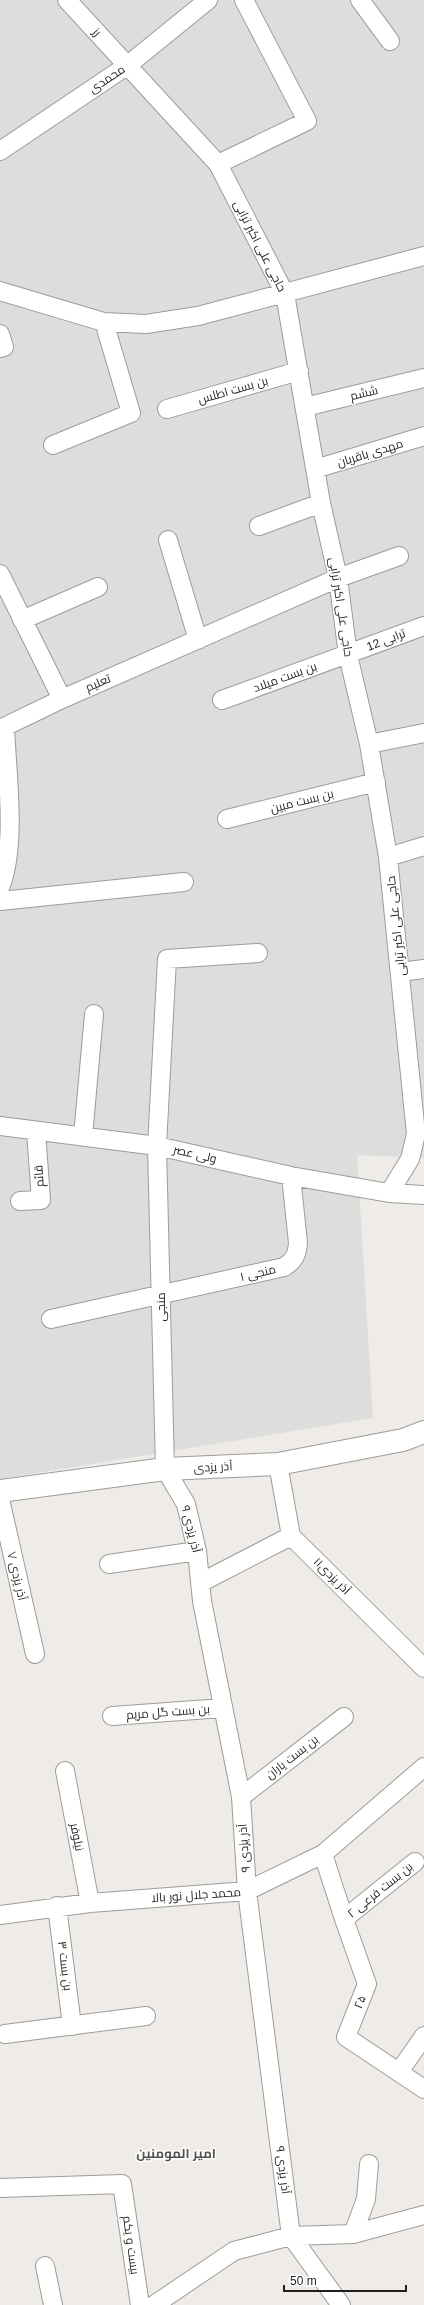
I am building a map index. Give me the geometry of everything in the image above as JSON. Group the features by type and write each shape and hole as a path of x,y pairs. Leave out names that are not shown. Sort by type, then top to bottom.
{"street":[{"name":"رز","path":"67,0 128,64"},
{"name":"محمدی","path":"0,151 128,64 208,0"},
{"path":"218,164 307,121 244,0"},
{"path":"360,0 390,41"},
{"name":"حاجی علی اکبر ترابی","path":"128,64 218,164 285,294 321,503 338,578 348,655 369,744 388,857 420,1134 410,1159 389,1193"},
{"path":"0,291 104,322 146,324 198,316 424,256"},
{"path":"53,445 131,413 104,322"},
{"path":"0,334 4,347 0,348"},
{"name":"بن بست اطلس","path":"167,409 299,371"},
{"name":"ششم","path":"305,407 424,378"},
{"name":"مهدی باقربان","path":"315,469 424,436"},
{"path":"259,526 321,503"},
{"path":"168,540 198,640"},
{"name":"تعلیم","path":"3,728 62,699 338,578 399,556"},
{"path":"0,574 62,699"},
{"path":"22,620 98,587"},
{"name":"ترابی 12","path":"348,655 424,626"},
{"name":"بن بست میلاد","path":"222,700 348,655"},
{"path":"0,888 7,870 4,828 3,728"},
{"path":"369,744 424,733"},
{"name":"بن بست مبین","path":"227,819 376,782"},
{"path":"388,857 424,846"},
{"path":"0,901 184,882"},
{"name":"منجی","path":"165,1469 157,1146 167,959 258,954"},
{"path":"401,972 424,969"},
{"path":"82,1136 94,1014"},
{"name":"ولی عصر","path":"0,1126 157,1146 291,1176 389,1193 424,1195"},
{"name":"قائم","path":"20,1200 41,1200 36,1131"},
{"name":"منجی ۱","path":"161,1296 284,1267 291,1263 297,1254 298,1243 291,1176"},
{"path":"51,1319 161,1296"},
{"name":"آذر یزدی","path":"0,1491 165,1469 278,1464 403,1440 424,1432"},
{"path":"200,1583 292,1536 278,1464"},
{"name":"آذر یزدی ۹","path":"165,1469 186,1504 197,1551 200,1583 241,1797 247,1891 291,2236"},
{"name":"آذر یزدی ۷","path":"0,1499 35,1654"},
{"name":"آذر یزدی۱۱","path":"292,1536 424,1668"},
{"path":"109,1564 197,1551"},
{"name":"بن بست گل مریم","path":"112,1716 223,1708"},
{"name":"بن بست یاران","path":"241,1797 344,1717"},
{"name":"محمد جلال نور بالا","path":"0,1915 57,1906 247,1891 324,1854 424,1767"},
{"name":"نیلوفر","path":"65,1771 90,1903"},
{"name":"۲۵","path":"324,1854 344,1919 367,1984 346,2037 424,2089"},
{"name":"بن بست فرعی ۲","path":"344,1919 415,1862"},
{"name":"بن بست ۳","path":"57,1906 72,2026"},
{"path":"5,2034 146,2016"},
{"path":"399,2072 424,2036"},
{"path":"353,2234 366,2199 369,2164"},
{"name":"بیست و یکم","path":"0,2188 122,2184 140,2305"},
{"path":"154,2305 234,2250 291,2236 353,2234 424,2215"},
{"path":"291,2236 342,2305"},
{"path":"45,2266 53,2305"}],"shaded area":[{"path":"0,0 424,0 424,1158 357,1155 373,1418 0,1479"}],"district":[{"name":"امیر المومنین","path":"176,2153"}]}
